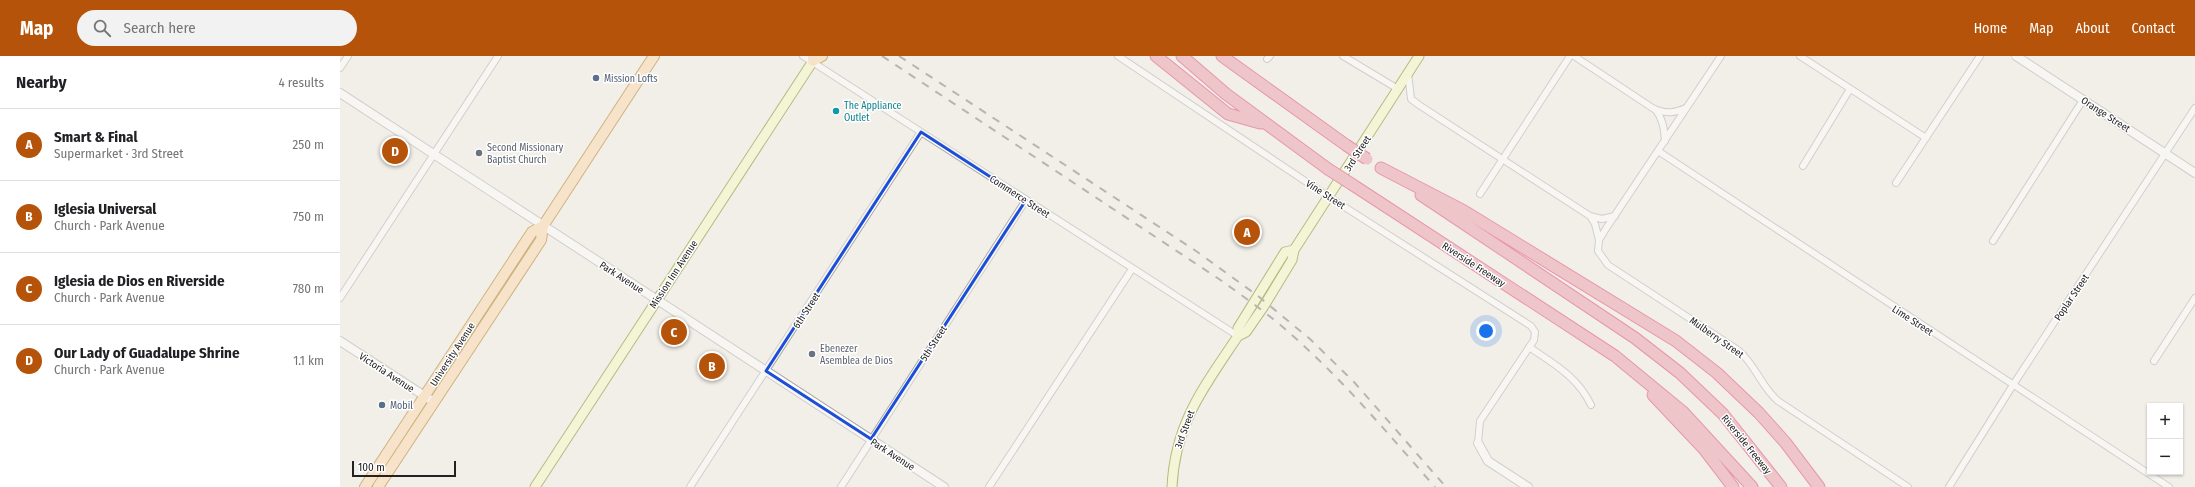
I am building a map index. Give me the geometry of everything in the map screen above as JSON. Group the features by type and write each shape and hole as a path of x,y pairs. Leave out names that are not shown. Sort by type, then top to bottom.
{"highway":[{"path":"1156,56 1228,114 1268,126"},
{"name":"Riverside Freeway","path":"1182,56 1226,94 1328,169 1615,356 1683,412 1752,487"},
{"name":"Riverside Freeway","path":"1222,56 1346,145 1635,338 1680,373 1723,414 1781,487"},
{"path":"1381,168 1464,211 1664,332 1711,368 1759,413 1785,442 1819,487"},
{"path":"1615,356 1704,450 1733,487"}],"main road":[{"name":"University Avenue","path":"378,487 541,240 543,226 654,56"},
{"name":"Mission Inn Avenue","path":"535,487 657,299 810,58 822,56"},
{"name":"3rd Street","path":"1172,487 1173,465 1179,438 1189,413 1238,336 1246,332 1264,306 1292,260 1294,250 1419,56"},
{"name":"University Avenue","path":"365,487 532,232 543,226"}],"street":[{"path":"340,68 348,56"},
{"path":"340,298 498,56"},
{"name":"Vine Street","path":"1118,56 1329,196 1531,326 1535,332 1534,340 1529,347"},
{"path":"1343,56 1398,89"},
{"path":"1480,194 1504,160 1570,56"},
{"path":"1574,56 1654,109 1665,113 1674,113 1686,108"},
{"path":"1599,240 1721,56"},
{"path":"1800,56 1926,138"},
{"path":"1896,183 1980,56"},
{"name":"Orange Street","path":"2016,56 2195,173"},
{"name":"Commerce Street","path":"810,58 921,132 1238,336"},
{"path":"1408,73 1411,99 1419,105 1590,216 1602,219 1614,216"},
{"path":"1803,166 1850,89"},
{"name":"Park Avenue","path":"340,93 944,487"},
{"path":"1993,241 2083,100"},
{"name":"Poplar Street","path":"1949,487 2013,385 2167,154 2195,108"},
{"path":"1654,109 1660,116 1664,129 1665,141"},
{"name":"6th Street","path":"690,487 921,132"},
{"name":"Lime Street","path":"1658,151 2170,487"},
{"name":"5th Street","path":"841,487 1026,200"},
{"name":"Mulberry Street","path":"1590,216 1595,224 1599,240 1598,251 1608,265 1738,350 1751,363 1764,387 1773,397 1908,487"},
{"path":"989,487 1132,269"},
{"path":"2154,361 2195,298"},
{"name":"Victoria Avenue","path":"340,341 434,402"},
{"path":"1528,487 1488,461 1478,443 1480,421 1529,347 1572,377 1586,395 1591,405"}],"highlighted area":[{"path":"921,132 1026,200 871,439 766,371"}],"railway":[{"path":"882,56 1219,279 1266,313 1331,372 1435,487"},
{"path":"899,56 1196,251 1258,296 1310,339 1354,382 1446,487"}],"place":[{"name":"Mission Lofts","path":"596,78"},
{"name":"The Appliance Outlet","path":"836,111"},
{"name":"Our Lady of Guadalupe Shrine","path":"395,151"},
{"name":"Second Missionary Baptist Church","path":"479,153"},
{"name":"Smart & Final","path":"1247,232"},
{"name":"Iglesia de Dios en Riverside","path":"674,332"},
{"name":"Ebenezer Asemblea de Dios","path":"812,354"},
{"name":"Iglesia Universal","path":"712,366"},
{"name":"Mobil","path":"382,405"}]}
